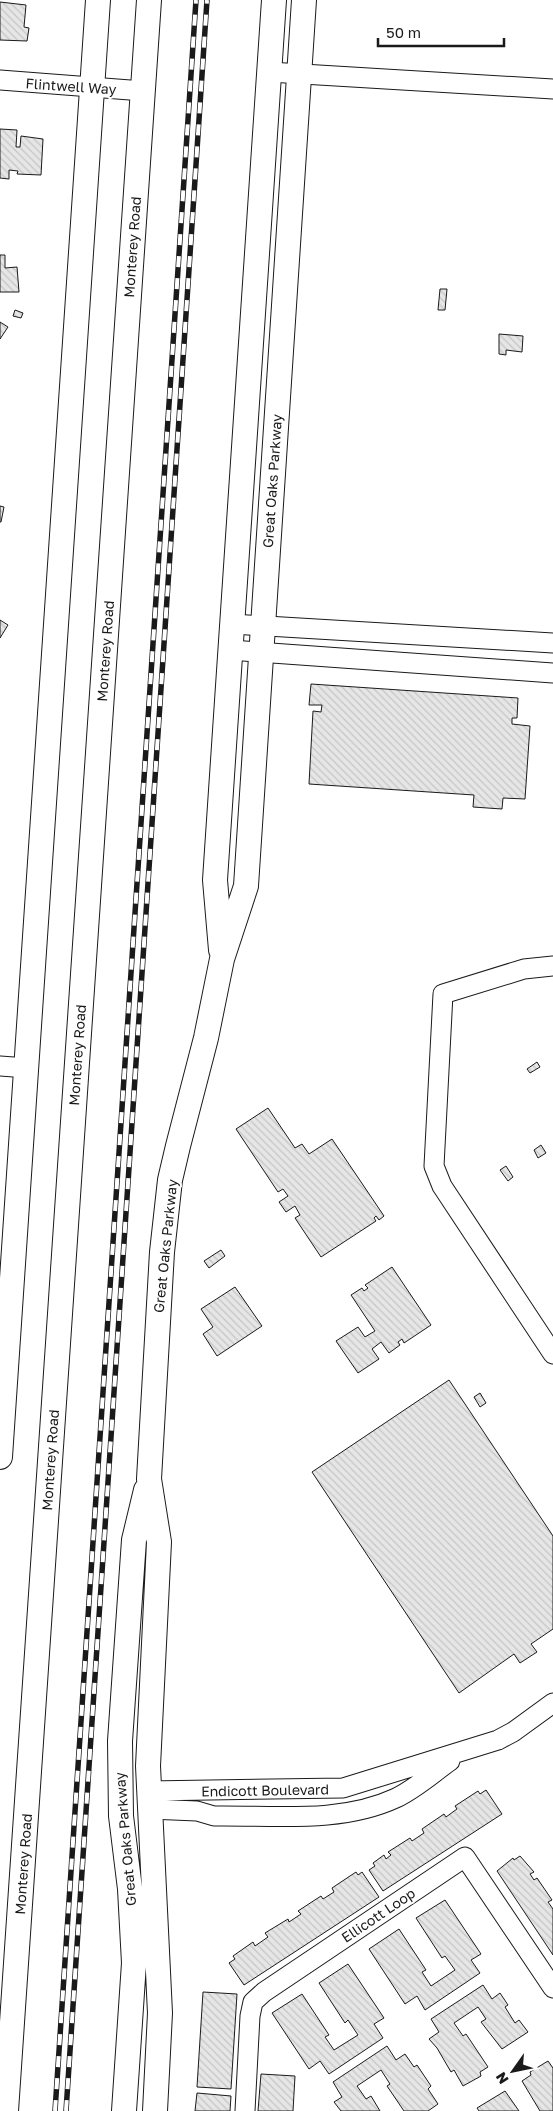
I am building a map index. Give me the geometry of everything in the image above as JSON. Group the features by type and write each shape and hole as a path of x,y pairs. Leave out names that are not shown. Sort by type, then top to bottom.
{"main road":[{"path":"0,1457 98,0"},
{"name":"Monterey Road","path":"6,2111 149,0"},
{"name":"Great Oaks Parkway","path":"222,959 215,880 274,0"},
{"name":"Great Oaks Parkway","path":"124,2111 134,1963 130,1889 120,1807 120,1741 134,1540 149,1479 165,1213 172,1171 206,1038 222,959 246,886 304,0"},
{"name":"Great Oaks Parkway","path":"149,1479 159,1542 148,1800 160,2014 155,2111"},
{"path":"120,1741 133,1764 134,1792 138,1801 148,1800"}],"street":[{"path":"269,72 553,89"},
{"name":"Flintwell Way","path":"0,80 143,92"},
{"path":"232,624 553,643"},
{"path":"230,650 553,673"},
{"path":"553,966 524,969 443,994 434,1166 442,1186 553,1354"},
{"path":"0,1066 27,1068"},
{"name":"Endicott Boulevard","path":"148,1800 251,1791 343,1788 498,1740 513,1732 553,1703"},
{"name":"Endicott Boulevard","path":"148,1800 197,1810 214,1816 333,1815 360,1811 399,1796 466,1750"},
{"path":"251,1791 252,1816"},
{"name":"Ellicott Loop","path":"246,2111 250,2016 253,2002 281,1981 465,1857 553,1988"}],"building":[{"path":"0,2 26,5 24,27 29,28 27,41 0,40"},
{"path":"0,129 17,130 16,147 20,147 21,136 43,139 41,175 17,174 18,171 9,170 9,179 0,178"},
{"path":"0,255 5,255 5,268 17,267 19,292 0,292"},
{"path":"440,289 447,289 445,310 438,310"},
{"path":"15,310 23,313 21,318 13,316"},
{"path":"0,322 8,327 0,339"},
{"path":"499,334 523,336 522,352 506,350 506,355 499,354"},
{"path":"0,506 4,507 1,522 0,522"},
{"path":"0,620 8,625 0,638"},
{"path":"311,684 518,698 517,718 512,718 512,724 530,726 525,799 503,798 502,809 473,807 474,795 309,784 313,711 321,712 322,705 309,705"},
{"path":"537,1062 540,1067 530,1073 527,1069"},
{"path":"268,1108 295,1148 302,1144 309,1154 332,1139 384,1216 379,1220 376,1216 374,1218 376,1221 321,1257 295,1218 300,1215 295,1206 286,1212 279,1202 288,1196 283,1189 278,1192 236,1129"},
{"path":"541,1145 546,1153 538,1158 534,1150"},
{"path":"506,1166 513,1177 508,1181 500,1170"},
{"path":"221,1250 225,1256 209,1268 204,1261"},
{"path":"392,1267 431,1325 404,1343 402,1339 398,1342 400,1345 389,1353 381,1342 372,1349 379,1359 358,1373 336,1341 358,1327 365,1337 375,1331 351,1295 362,1288 364,1291 368,1288 365,1285"},
{"path":"235,1287 262,1326 217,1356 203,1334 213,1327 201,1309"},
{"path":"449,1380 553,1536 553,1629 531,1644 537,1652 520,1663 514,1654 459,1693 312,1472"},
{"path":"480,1393 486,1403 480,1407 474,1397"},
{"path":"486,1790 502,1814 383,1891 369,1870 375,1866 373,1863 384,1855 386,1859 391,1855 388,1852 410,1838 412,1841 424,1833 422,1829 444,1814 446,1817 457,1809 455,1806 478,1791 480,1794"},
{"path":"520,1856 534,1872 530,1874 534,1880 537,1878 552,1900 548,1902 553,1909 553,1955 497,1871 513,1858 514,1860"},
{"path":"356,1872 358,1875 362,1872 379,1897 244,1985 229,1963 235,1959 233,1956 253,1942 255,1946 268,1937 265,1933 288,1919 289,1922 301,1914 298,1911 321,1896 323,1899 334,1892 332,1888"},
{"path":"445,1900 481,1954 471,1960 480,1973 425,2010 417,1996 405,2004 369,1949 399,1929 426,1970 422,1972 431,1986 455,1970 445,1956 442,1958 416,1918"},
{"path":"348,1964 384,2018 374,2024 383,2038 329,2074 320,2061 309,2069 272,2013 302,1994 329,2035 325,2037 334,2050 358,2035 348,2020 345,2023 319,1983"},
{"path":"483,1985 492,1999 500,1993 508,2005 505,2007 515,2023 519,2020 528,2032 502,2049 481,2022 486,2019 478,2007 454,2023 463,2036 466,2034 488,2067 480,2072 481,2076 463,2086 454,2070 451,2072 437,2048 429,2039 439,2032 431,2019"},
{"path":"203,1992 237,1994 231,2089 197,2087"},
{"path":"387,2046 396,2060 405,2054 414,2067 417,2065 431,2086 428,2089 438,2104 428,2111 404,2111 387,2086 390,2084 381,2070 357,2086 366,2099 371,2096 380,2111 341,2111 334,2102 342,2097 333,2082"},
{"path":"548,2061 553,2068 553,2111 540,2111 522,2081 531,2075 530,2072"},
{"path":"261,2074 295,2076 293,2111 258,2111"},
{"path":"505,2091 519,2111 479,2111 477,2108"},
{"path":"197,2093 231,2096 230,2111 195,2111"}],"railway":[{"path":"55,2111 196,0"},
{"path":"66,2111 207,0"}]}
